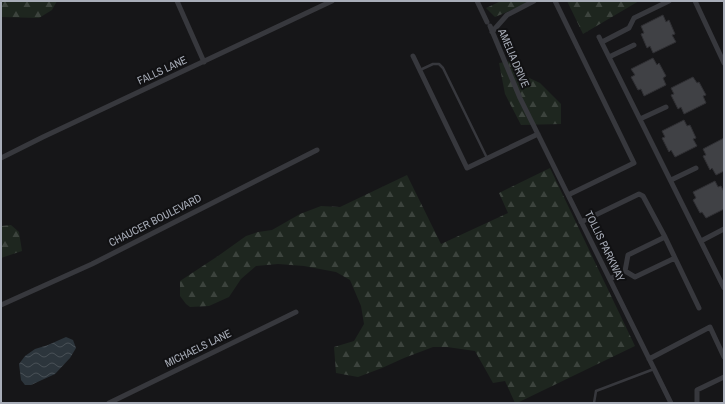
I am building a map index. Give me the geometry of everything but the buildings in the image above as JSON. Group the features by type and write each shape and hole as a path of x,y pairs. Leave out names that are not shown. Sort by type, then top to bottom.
{"street":[{"path":"177,1 204,62"},
{"name":"AMELIA DRIVE","path":"477,1 490,27 520,98"},
{"path":"490,27 507,15 534,1"},
{"path":"555,1 634,162 568,195"},
{"path":"669,1 634,18 629,28 601,39 724,288"},
{"path":"694,1 724,63"},
{"name":"FALLS LANE","path":"1,158 329,2"},
{"path":"609,57 634,44"},
{"path":"413,56 467,168 538,134"},
{"name":"TOLLIS PARKWAY","path":"520,98 610,278 670,403"},
{"path":"640,119 666,107"},
{"name":"CHAUCER BOULEVARD","path":"1,306 92,264 317,150"},
{"path":"671,180 696,168"},
{"path":"582,222 639,194 643,196 665,237 699,308"},
{"path":"701,241 724,229"},
{"path":"625,271 628,255 665,237"},
{"path":"625,271 635,277 675,258"},
{"path":"610,278 625,271"},
{"name":"MICHAELS LANE","path":"109,403 296,312"},
{"path":"649,359 710,327 724,357"},
{"path":"697,403 697,390 724,377"}],"lane":[{"path":"420,70 433,64 440,64 487,158"},
{"path":"594,403 596,391 654,369"}],"green space":[{"path":"1,1 57,1 52,10 39,18 1,17"},
{"path":"501,1 533,1 495,17 486,8"},
{"path":"567,1 639,1 583,34"},
{"path":"517,60 523,75 540,83 561,104 561,124 521,125 505,94 499,63"},
{"path":"550,168 635,346 517,403 515,403 505,381 493,383 475,351 447,347 433,347 358,377 336,373 334,347 354,341 364,324 361,306 350,280 336,272 304,266 278,264 256,266 241,279 229,297 209,306 190,307 180,296 180,281 246,236 272,230 300,214 321,206 340,207 407,175 441,244 508,213 499,193"},
{"path":"11,225 19,232 22,251 1,258 1,226"}],"water":[{"path":"66,337 73,340 76,348 70,358 55,374 31,385 25,385 21,380 19,364 25,356 35,349"}]}
